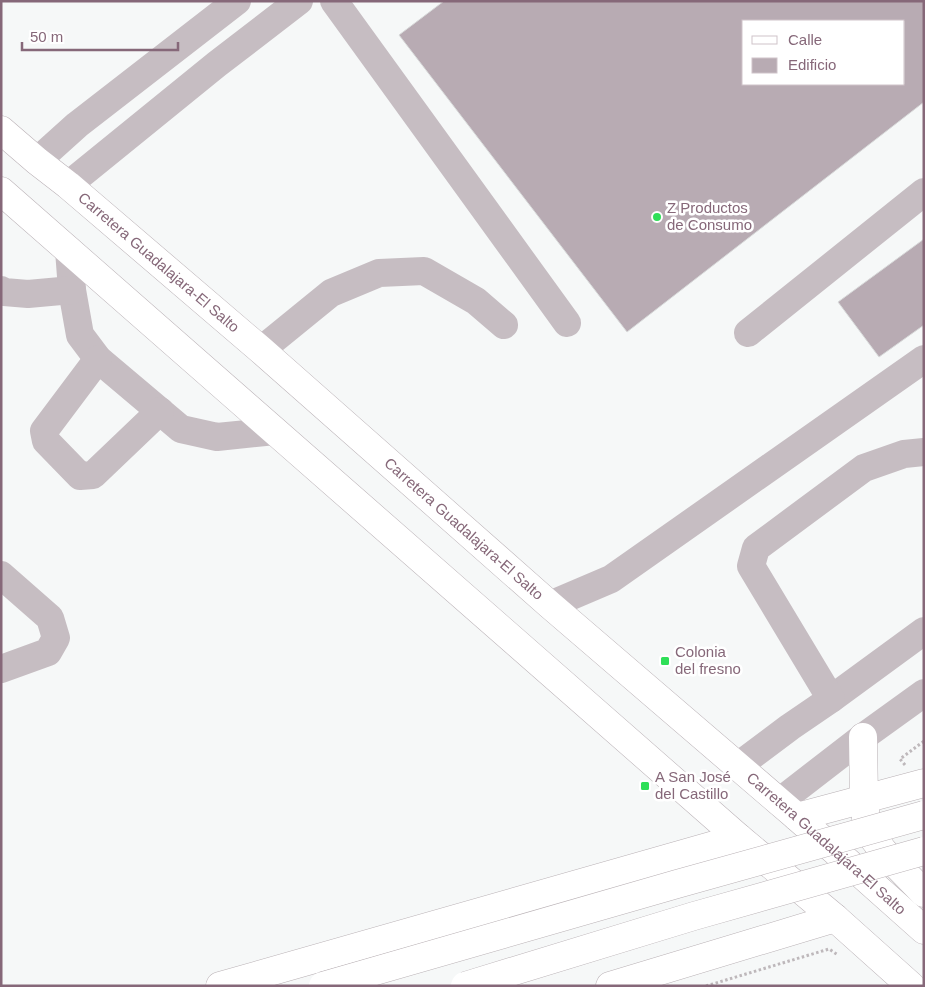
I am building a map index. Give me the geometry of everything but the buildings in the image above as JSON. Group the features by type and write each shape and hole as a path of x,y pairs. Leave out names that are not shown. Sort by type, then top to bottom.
{"main road":[{"name":"Carretera Guadalajara-El Salto","path":"1,130 261,350 550,605 738,766 924,930"},
{"path":"7,203 68,250 739,838 835,918 911,986"},
{"path":"863,737 864,800 866,818 871,835 883,851 924,893"},
{"path":"788,810 864,800 915,776"},
{"path":"323,986 924,815"},
{"path":"220,986 739,838"},
{"path":"465,986 694,916 924,850"},
{"path":"610,986 835,918"}],"street":[{"path":"37,161 76,124 237,1"},
{"path":"68,185 217,64 299,1"},
{"path":"334,1 567,323"},
{"path":"193,35 217,64"},
{"path":"748,333 924,192"},
{"path":"68,250 72,290 80,335 98,359 181,429 217,437 274,431"},
{"path":"261,350 331,293 379,273 424,271 476,300 504,325"},
{"path":"1,290 4,292 28,294 72,290"},
{"path":"98,359 44,431 46,441 80,476 93,475 160,412"},
{"path":"550,605 611,579 924,359"},
{"path":"831,699 751,566 756,548 864,468 904,454 924,452"},
{"path":"1,575 50,618 56,638 48,652 1,669"},
{"path":"738,766 924,631"},
{"path":"788,810 863,737 924,692"}],"path":[{"path":"915,776 900,759 924,741"},
{"path":"706,986 829,949 845,961"}],"place":[{"name":"Z Productos de Consumo","path":"657,217"},
{"name":"Colonia del fresno","path":"665,661"},
{"name":"A San José del Castillo","path":"645,786"}]}
